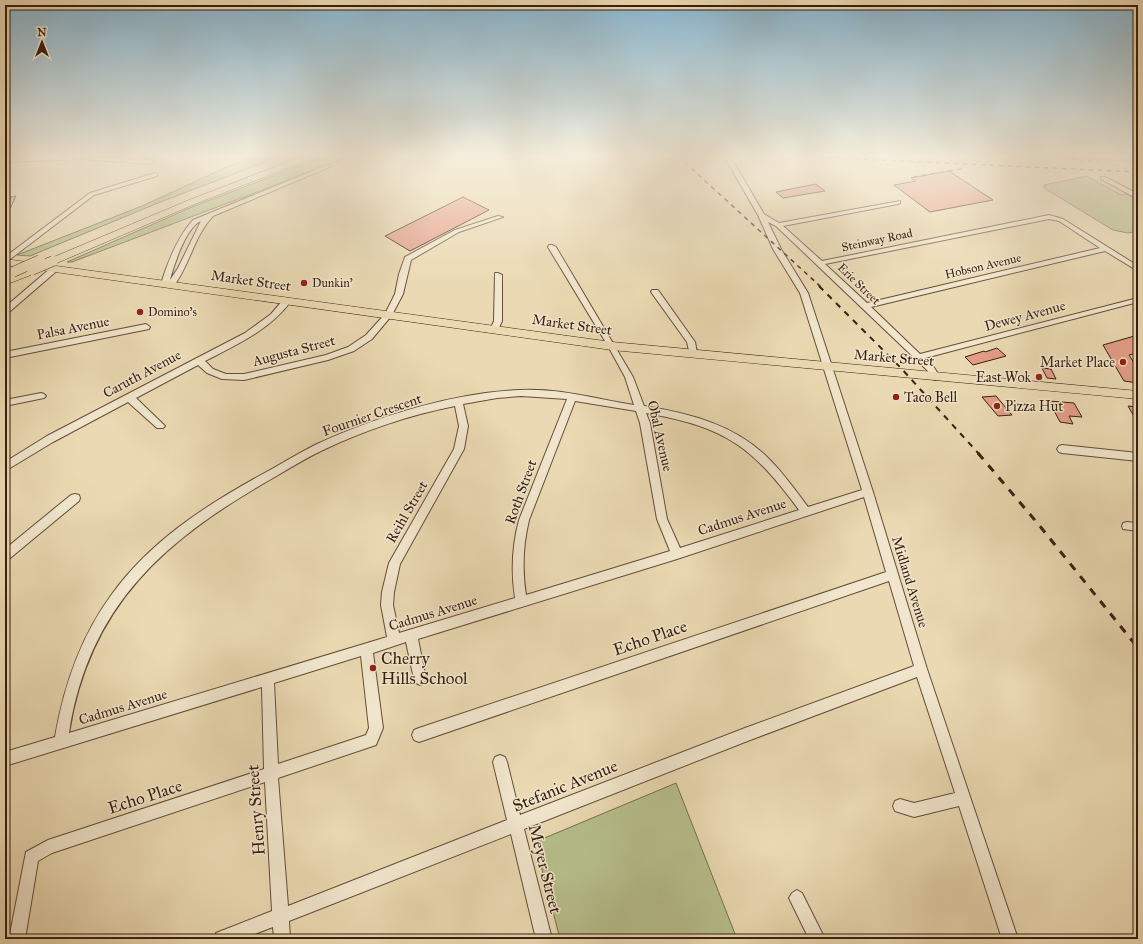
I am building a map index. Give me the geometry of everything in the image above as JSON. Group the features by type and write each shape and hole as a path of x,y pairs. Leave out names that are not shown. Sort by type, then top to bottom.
{"highway":[{"path":"9,273 182,200"},
{"path":"5,282 27,272 54,265 197,200"}],"main road":[{"name":"Market Street","path":"5,261 54,265 167,284 612,346 1138,396"}],"street":[{"path":"5,261 84,200"},
{"path":"167,284 175,256 190,226 201,218 244,200"},
{"name":"Midland Avenue","path":"752,200 804,293 868,492 921,669 1010,939"},
{"path":"778,225 898,202"},
{"path":"167,284 180,273 203,222 214,212"},
{"name":"Erie Street","path":"760,215 778,225 820,263 918,357 936,377"},
{"name":"Steinway Road","path":"820,263 1044,216 1061,220 1138,269"},
{"name":"Augusta Street","path":"198,360 210,371 235,378 253,376 346,351 369,337 388,315 399,294 402,274 408,258 457,231 500,217"},
{"name":"Obal Avenue","path":"552,247 612,346 628,377 641,408 646,423 662,519 677,554"},
{"name":"Hobson Avenue","path":"865,306 1024,269 1105,248"},
{"path":"5,311 54,265"},
{"path":"494,330 498,322 498,275"},
{"path":"655,292 691,342 693,353"},
{"name":"Dewey Avenue","path":"918,357 1138,300"},
{"name":"Caruth Avenue","path":"5,467 50,439 260,327 280,311 287,301"},
{"name":"Palsa Avenue","path":"5,355 146,328"},
{"name":"Fournier Crescent","path":"61,742 70,692 87,646 114,600 131,579 166,542 223,501 319,448 379,424 458,402 489,396 520,393 540,393 572,397 688,417 719,429 750,448 773,469 805,511"},
{"path":"5,403 41,396"},
{"path":"129,397 160,426"},
{"name":"Roth Street","path":"521,602 517,565 520,533 572,397"},
{"name":"Reihl Street","path":"394,640 389,619 388,605 391,576 402,549 413,533 459,449 462,440 464,421 458,402"},
{"path":"1062,449 1138,457"},
{"name":"Cadmus Avenue","path":"5,759 677,554 805,511 868,492"},
{"path":"5,556 75,498"},
{"name":"Echo Place","path":"419,735 892,575"},
{"path":"412,635 420,679"},
{"name":"Echo Place","path":"17,939 31,857 48,848 371,740 376,728 366,648"},
{"name":"Stefanic Avenue","path":"222,939 745,735 921,669"},
{"name":"Henry Street","path":"268,679 272,774 282,916 282,939"},
{"name":"Meyer Street","path":"500,762 544,939"},
{"path":"900,806 914,810 963,798"},
{"path":"797,898 816,939"}],"green space":[{"path":"155,200 166,200 30,256 17,255"},
{"path":"210,200 236,200 72,262 67,262"},
{"path":"1064,200 1138,200 1138,231 1128,233 1113,230"},
{"path":"676,783 737,939 560,939 535,842"}],"building":[{"path":"5,200 14,200 11,207 5,208"},
{"path":"457,200 469,200 489,210 410,251 385,236"},
{"path":"914,200 993,200 930,212"},
{"name":"Market Place","path":"1138,335 1138,353 1129,355 1138,369 1138,383 1124,381 1103,345"},
{"path":"997,348 1006,356 973,365 965,357 984,351"},
{"path":"1042,368 1051,369 1056,379 1047,378"},
{"name":"Pizza Hut","path":"996,396 1012,415 998,416 982,397"},
{"path":"1049,401 1074,403 1082,417 1069,416 1073,424 1060,422"},
{"path":"1128,406 1138,407 1138,423"}],"railway":[{"path":"726,200 821,287"},
{"path":"819,286 900,367 979,454"},
{"path":"978,453 1039,525 1138,648"}],"place":[{"name":"Dunkin'","path":"304,283"},
{"name":"Domino's","path":"140,312"},
{"name":"Market Place","path":"1123,362"},
{"name":"East Wok","path":"1039,377"},
{"name":"Taco Bell","path":"896,397"},
{"name":"Pizza Hut","path":"997,406"},
{"name":"Cherry Hills School","path":"373,668"}]}
